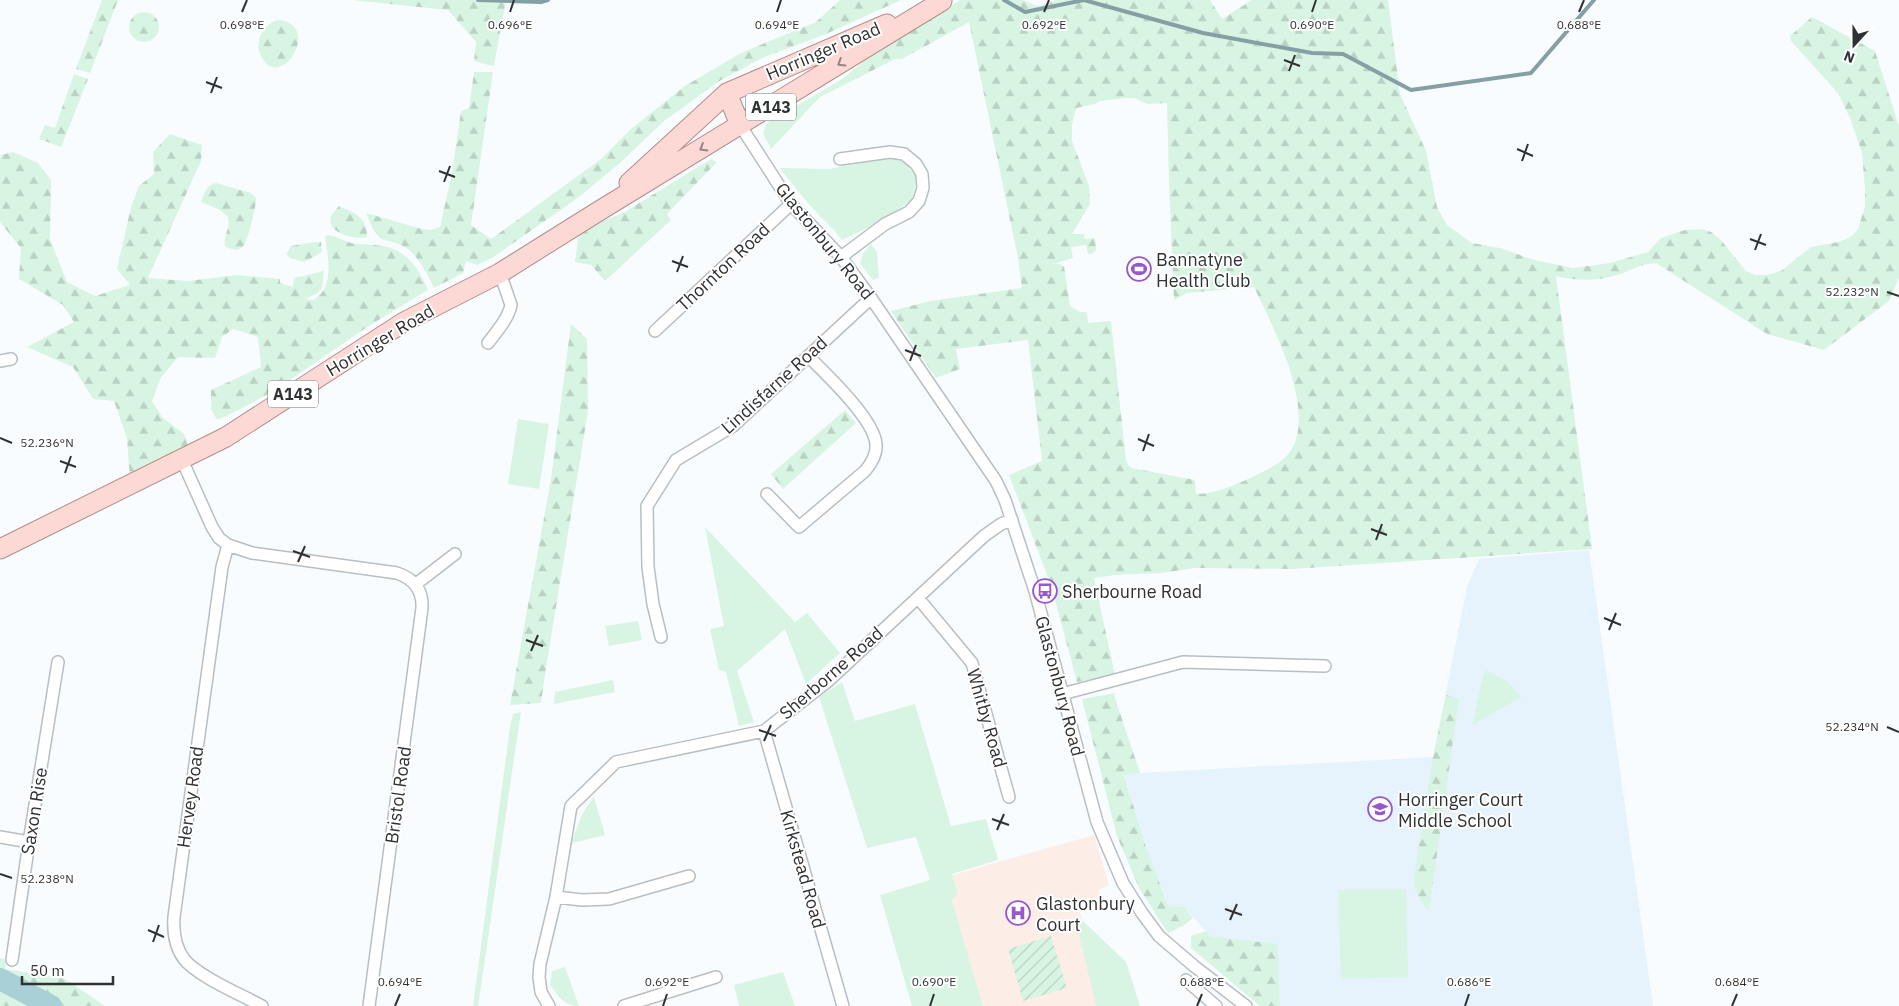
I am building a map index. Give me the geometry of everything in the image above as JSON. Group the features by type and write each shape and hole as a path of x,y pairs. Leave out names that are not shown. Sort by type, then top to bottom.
{"main road":[{"name":"Horringer Road","path":"598,211 727,93 943,0"},
{"name":"Horringer Road","path":"0,549 226,437 404,322 500,273 943,0"},
{"name":"A143","path":"727,93 740,126"}],"street":[{"name":"Glastonbury Road","path":"740,126 791,204 842,257 996,481 1005,500 1035,591 1097,822 1123,883 1142,913 1160,936 1194,966 1246,1006"},
{"path":"840,159 890,152 904,154 916,164 922,174 923,188 920,201 909,212 885,224 842,257"},
{"name":"Thornton Road","path":"655,331 791,204"},
{"path":"488,343 504,321 511,305 500,273"},
{"name":"Lindisfarne Road","path":"661,636 653,604 648,567 647,506 676,460 734,426 871,298"},
{"path":"767,494 799,526 864,471 875,455 876,444 874,434 859,411 840,388 808,356"},
{"path":"182,460 212,527 219,538 228,545 252,553 392,572 407,577 416,584 455,554"},
{"name":"Sherborne Road","path":"549,1006 541,992 540,964 556,897 570,806 616,762 764,731 827,682 984,536 1001,524 1012,520"},
{"name":"Hervey Road","path":"228,545 224,554 220,577 176,898 174,931 177,945 189,964 207,977 262,1006"},
{"name":"Bristol Road","path":"369,1006 422,608 421,592 416,584"},
{"name":"Whitby Road","path":"918,598 972,662 1009,797"},
{"name":"Saxon Rise","path":"12,960 58,662"},
{"path":"1062,694 1183,662 1325,666"},
{"name":"Kirkstead Road","path":"764,731 843,1006"},
{"path":"0,837 29,842"},
{"path":"556,897 582,900 609,899 689,876"},
{"path":"624,1006 716,976"},
{"path":"1186,980 1216,1006"}],"shaded area":[{"name":"Horringer Court Middle School","path":"1589,550 1653,1006 1280,1006 1278,944 1228,946 1211,937 1184,907 1168,906 1145,844 1124,774 1433,757 1467,587 1479,559"},
{"name":"Glastonbury Court","path":"1094,835 1109,885 1099,890 1102,904 1077,905 1083,921 1126,962 1140,1006 983,1006 952,900 958,894 952,875"}],"green space":[{"path":"102,0 118,0 90,73 76,69"},
{"path":"352,0 506,0 494,66 474,61 476,42 448,10"},
{"path":"840,0 901,0 826,34 762,58 721,80 664,121 620,163 579,197 492,258 477,265 466,261 463,273 434,288 423,267 408,249 382,239 372,227 366,213 422,229 431,230 440,227 452,173 461,111 469,108 474,72 493,72 471,225 491,239 601,159 632,128 685,86 741,53 816,22"},
{"path":"960,0 1022,0 1037,6 1057,0 1210,0 1222,19 1252,0 1388,0 1400,94 1426,151 1437,207 1447,225 1472,243 1500,248 1534,260 1573,268 1610,263 1648,252 1661,238 1685,230 1702,229 1711,232 1721,240 1746,271 1755,275 1767,275 1781,271 1811,247 1839,242 1852,236 1858,229 1865,206 1862,152 1850,118 1838,93 1791,41 1790,36 1812,17 1875,51 1899,126 1899,278 1889,301 1824,350 1767,334 1656,263 1600,279 1582,280 1556,276 1592,549 1293,569 1195,568 1161,573 1094,578 1115,675 1077,682 1051,585 1009,475 1042,461 1028,340 956,349 960,369 936,378 891,311 930,301 1022,288 1018,258 969,22 902,59 895,59 820,97 874,53","holes":["1134,98 1147,104 1167,103 1174,300 1187,293 1254,287 1281,346 1290,369 1296,393 1299,416 1297,436 1286,457 1279,463 1236,484 1204,494 1196,494 1195,480 1132,468 1128,465 1111,321 1088,323 1087,312 1080,312 1070,306 1064,266 1056,263 1073,258 1071,247 1086,245 1088,254 1096,250 1095,238 1085,239 1084,234 1072,234 1090,204 1089,186 1072,141 1072,125 1076,108 1100,101"]},
{"path":"144,12 150,13 158,21 158,33 150,41 144,42 138,41 130,33 129,27 130,21 138,13"},
{"path":"278,20 290,24 297,31 298,40 296,50 290,59 283,66 274,67 266,63 261,57 258,44 266,27"},
{"path":"74,74 88,79 61,147 39,139 45,125 55,128"},
{"path":"844,78 820,97 771,149 763,133 767,123"},
{"path":"170,134 202,145 201,161 148,278 188,281 237,275 280,279 280,283 293,287 294,278 324,271 322,288 316,294 305,299 313,300 325,288 327,280 328,262 325,236 328,235 351,243 382,246 398,251 416,268 428,290 371,325 275,390 217,420 211,409 211,390 261,367 258,337 233,329 222,337 215,358 178,357 160,379 152,401 162,417 184,434 189,448 130,480 127,438 114,401 93,399 73,367 27,347 74,322 63,305 19,279 21,248 0,222 0,158 1,155 13,152 38,163 51,180 50,239 67,282 95,296 130,285 117,269 131,207 139,186 154,174 153,152"},
{"path":"887,158 902,160 916,176 912,199 888,218 842,240 808,203 780,168 829,169"},
{"path":"711,159 717,162 667,214 671,220 605,281 591,265 575,262 579,232 623,213"},
{"path":"216,183 251,193 256,198 248,236 240,249 232,249 225,246 229,224 228,217 220,210 201,202 208,187"},
{"path":"339,206 363,220 367,230 367,237 349,236 337,231 333,227 330,222 331,216"},
{"path":"321,242 322,252 304,262 290,258 286,254 291,246"},
{"path":"871,244 877,252 879,278 873,280 860,263 864,252"},
{"path":"571,324 587,339 588,411 541,703 510,705 551,479"},
{"path":"845,410 856,423 783,489 771,474"},
{"path":"518,419 549,424 539,489 508,484"},
{"path":"705,527 794,623 807,613 840,653 806,684 785,629 737,671 754,722 739,726 726,672 719,670 710,629 724,626"},
{"path":"638,621 642,640 609,646 605,626"},
{"path":"1485,670 1507,681 1521,697 1472,725"},
{"path":"613,680 615,692 554,704 555,692"},
{"path":"842,682 855,721 915,704 951,826 986,819 998,860 952,874 958,894 952,900 983,1006 912,1006 880,895 930,880 916,837 867,848 819,697"},
{"path":"1116,693 1114,695 1140,773 1124,775 1145,844 1168,906 1184,907 1193,918 1183,926 1168,933 1139,888 1117,836 1082,699"},
{"path":"1446,695 1459,699 1429,911 1418,896 1414,877 1433,757"},
{"path":"521,712 478,1006 473,1006 510,727 513,714"},
{"path":"594,797 605,835 572,843 580,819"},
{"path":"1406,889 1408,977 1341,979 1338,890"},
{"path":"1083,921 1126,962 1140,1006 1096,1006 1076,922"},
{"path":"1206,931 1211,937 1278,944 1280,1006 1260,1006 1191,948 1191,936"},
{"path":"1051,936 1067,988 1023,1001 1008,949"},
{"path":"0,958 6,960 5,969 65,979 105,1006 41,1006 57,1005 0,976"},
{"path":"565,967 579,1006 565,1002 550,985 552,971"},
{"path":"783,972 795,1006 739,1006 734,985"},
{"path":"0,981 41,1006 0,1006"}],"waterway":[{"path":"478,0 541,2 548,0"},
{"path":"1004,0 1025,12 1084,0 1203,33 1312,53 1343,54 1411,90 1531,73 1594,0"},
{"path":"0,979 51,1006"}],"place":[{"name":"Bannatyne Health Club","path":"1139,269"},
{"name":"Sherbourne Road","path":"1045,591"},
{"name":"Horringer Court Middle School","path":"1380,809"},
{"name":"Glastonbury Court","path":"1018,913"}]}
